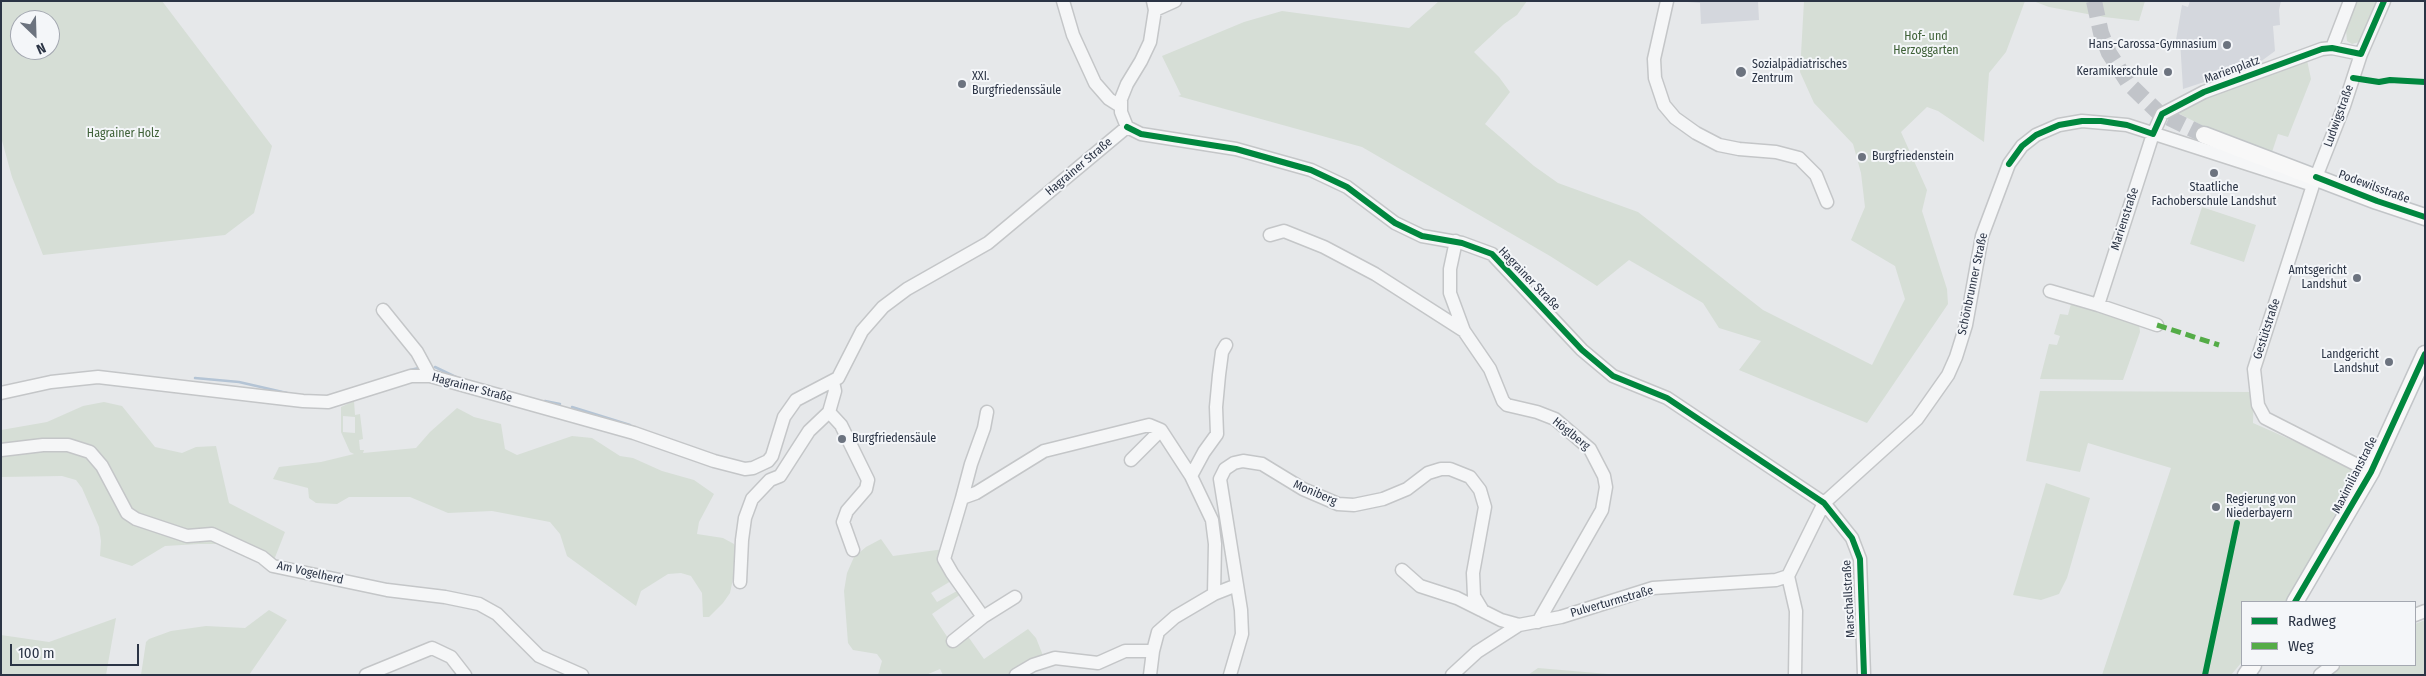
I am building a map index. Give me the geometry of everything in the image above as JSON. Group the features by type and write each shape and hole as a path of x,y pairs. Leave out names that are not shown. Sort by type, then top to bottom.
{"main road":[{"name":"Podewilsstraße","path":"2204,135 2315,181 2425,217"},
{"name":"Maximilianstraße","path":"2296,601 2371,472 2425,354"}],"street":[{"path":"1063,1 1073,35 1095,83 1109,99 1120,106"},
{"path":"1127,127 1120,106 1127,84 1150,42 1154,6 1175,1"},
{"path":"1667,1 1654,59 1655,78 1664,104 1676,118 1696,134 1719,145 1739,149 1776,152 1798,158 1816,175 1827,202"},
{"path":"2350,1 2332,48 2361,54"},
{"name":"Ludwigstraße","path":"2315,181 2344,106 2361,54 2384,1"},
{"name":"Marienplatz","path":"2153,134 2162,114 2204,92 2289,61 2332,48"},
{"name":"Schönbrunner Straße","path":"1788,576 1824,503 1917,418 1948,375 1966,325 1982,236 2009,164 2022,146 2036,135 2058,125 2082,121 2127,125 2315,181"},
{"name":"Hagrainer Straße","path":"1,393 51,382 98,377 303,401 328,402 411,376 430,376 634,432 745,469 760,466 772,456 784,417 796,400 833,382 842,373 862,331 883,307 907,289 988,243 1127,127 1141,134 1236,149 1311,170 1347,187 1395,223 1422,236 1456,241 1492,254 1582,350 1614,376 1667,398 1824,503"},
{"name":"Marienstraße","path":"2098,305 2153,134"},
{"name":"Gestütstraße","path":"2315,181 2254,369 2258,405 2265,418 2371,472"},
{"name":"Höglberg","path":"1270,235 1284,231 1324,247 1375,274 1464,331"},
{"name":"Höglberg","path":"1456,241 1449,283 1464,331 1490,369 1507,405 1537,412 1555,419 1590,448 1604,476 1606,487 1602,510 1538,622"},
{"path":"2050,290 2157,325"},
{"path":"383,310 417,352 430,376"},
{"path":"1191,476 1204,452 1217,434 1216,407 1219,375 1222,352 1226,344"},
{"name":"Hagrainer Straße","path":"829,412 835,391 833,382"},
{"path":"740,582 745,518 752,498 770,480 780,476 809,431 829,412 841,425 868,480 866,489 847,511 843,522 854,550"},
{"path":"983,618 944,559 971,464 984,428 987,412"},
{"path":"962,498 976,493 1044,451 1149,425 1160,430 1191,476 1212,520 1215,544 1214,594"},
{"path":"1131,460 1160,430"},
{"name":"Am Vogelherd","path":"1,450 43,445 68,445 90,452 102,466 127,513 136,520 187,536 212,534 262,557 274,566 381,593 445,597 479,604 498,614 539,656 582,675"},
{"name":"Moniberg","path":"1230,675 1242,634 1237,586 1220,479 1225,469 1243,460 1262,464 1303,490 1338,504 1354,505 1383,500 1407,489 1428,473 1441,469 1450,469 1470,477 1480,490 1485,507 1473,573 1474,596 1483,611"},
{"name":"Marschallstraße","path":"1824,503 1852,538 1860,560 1864,675"},
{"path":"1402,570 1420,586 1457,598 1501,620 1519,625"},
{"path":"1788,576 1796,611 1795,675"},
{"name":"Pulverturmstraße","path":"1452,675 1478,652 1519,625 1538,622 1654,588 1776,580 1788,576"},
{"path":"1150,675 1153,650 1158,632 1175,617 1214,594 1237,586"},
{"path":"953,641 1015,597"},
{"path":"366,675 432,648 451,657 465,675"},
{"path":"1016,675 1033,665 1055,658 1098,663 1125,651 1153,650"},
{"path":"2320,675 2332,666"}],"shaded area":[{"path":"1675,1 1758,1 1759,20 1701,24 1700,3"},
{"name":"Hans-Carossa-Gymnasium","path":"2190,1 2281,1 2279,10 2280,25 2273,26 2275,51 2256,65 2183,89 2180,40 2176,40 2182,5 2188,7"}],"green space":[{"name":"Hagrainer Holz","path":"1,1 162,1 272,146 254,213 225,235 43,255 12,177 1,137"},
{"name":"Hof- und Herzoggarten","path":"1439,1 1527,1 1517,15 1504,24 1474,52 1499,77 1510,92 1485,124 1534,166 1558,183 1638,212 1763,310 1872,365 1905,299 1895,266 1851,240 1865,207 1861,173 1853,144 1814,103 1800,72 1804,1 2025,1 2006,52 1989,73 1984,142 1938,111 1927,107 1901,132 1927,190 1922,211 1947,289 1948,304 1867,423 1739,370 1761,341 1719,328 1703,303 1629,260 1597,286 1550,256 1362,147 1178,96 1181,95 1162,56 1244,22 1282,11 1409,28"},
{"path":"2033,1 2145,1 2139,21 2049,7"},
{"path":"2356,1 2380,1 2362,38 2359,42 2352,44 2347,41 2346,30"},
{"path":"2307,60 2311,79 2288,137 2278,134 2272,152 2207,128 2176,112 2205,94"},
{"path":"2202,207 2256,225 2244,262 2190,244"},
{"path":"2072,300 2139,323 2140,332 2123,380 2040,379 2049,344 2057,345 2060,336 2054,334 2060,314 2068,315"},
{"path":"2040,391 2254,392 2253,423 2360,470 2287,601 2241,601 2241,663 2231,675 2102,675 2171,468 2088,443 2080,472 2026,461"},
{"path":"354,401 355,415 360,414 363,439 359,440 360,450 364,450 363,453 416,448 430,432 457,408 474,417 501,424 505,449 517,455 572,436 592,438 620,456 633,458 662,471 694,480 714,494 699,522 697,534 723,538 734,544 738,555 730,593 709,617 703,617 702,593 691,576 681,573 668,574 641,591 636,606 567,556 560,534 550,522 492,511 448,513 410,497 349,497 337,504 316,503 309,498 308,488 273,479 279,467 321,462 354,454 350,452 341,432 341,407","holes":["343,416 355,417 355,433 343,432"]},
{"path":"104,402 122,406 155,447 182,453 196,447 216,446 229,503 285,532 274,560 219,544 199,544 165,546 132,566 100,556 101,541 99,527 82,488 76,480 62,476 1,477 1,430 47,422 83,406"},
{"path":"2046,483 2090,498 2067,578 2059,594 2041,600 2013,595"},
{"path":"881,539 893,556 944,549 951,581 931,593 937,602 957,591 961,594 932,614 952,644 967,635 984,659 1028,629 1036,638 1044,658 1009,675 943,675 940,669 926,675 878,675 882,661 877,654 853,650 848,643 844,591 847,573 854,557 866,547"},
{"path":"269,610 287,620 249,675 141,675 146,642 149,639 171,631 206,626 245,628"},
{"path":"116,618 106,675 1,675 1,635 49,642"},
{"path":"2425,620 2425,675 2329,675 2342,666 2416,666 2416,624"},
{"path":"1538,668 1608,674 1625,675 1528,675"}],"waterway":[{"path":"435,367 460,379"},
{"path":"410,370 419,368"},
{"path":"195,378 239,382 287,393"},
{"path":"545,401 560,404"},
{"path":"572,407 630,425"}],"tunnel":[{"path":"2094,1 2101,33 2109,53 2129,84 2159,113 2204,135"}],"marked path":[{"path":"2157,325 2219,345"}],"cycle path":[{"path":"2009,164 2022,146 2036,135 2059,125 2082,121 2101,121 2127,125 2153,134 2162,114 2204,92 2322,49 2332,48 2361,54 2384,1"},
{"path":"2353,78 2379,82 2390,80 2425,82"},
{"path":"1127,127 1141,134 1236,149 1311,170 1347,187 1395,223 1422,236 1462,243 1492,254 1582,350 1613,376 1667,398 1824,503 1852,538 1860,559 1864,675"},
{"path":"2316,177 2377,201 2425,217"},
{"path":"2296,601 2371,472 2425,354"},
{"path":"2205,675 2237,523"}],"place":[{"name":"Hans-Carossa-Gymnasium","path":"2227,45"},
{"name":"Sozialpädiatrisches Zentrum","path":"1741,72"},
{"name":"Keramikerschule","path":"2168,72"},
{"name":"XXI. Burgfriedenssäule","path":"962,84"},
{"name":"Burgfriedenstein","path":"1862,157"},
{"name":"Staatliche Fachoberschule Landshut","path":"2214,173"},
{"name":"Amtsgericht Landshut","path":"2357,278"},
{"name":"Landgericht Landshut","path":"2389,362"},
{"name":"Burgfriedensäule","path":"842,439"},
{"name":"Regierung von Niederbayern","path":"2216,507"}]}
